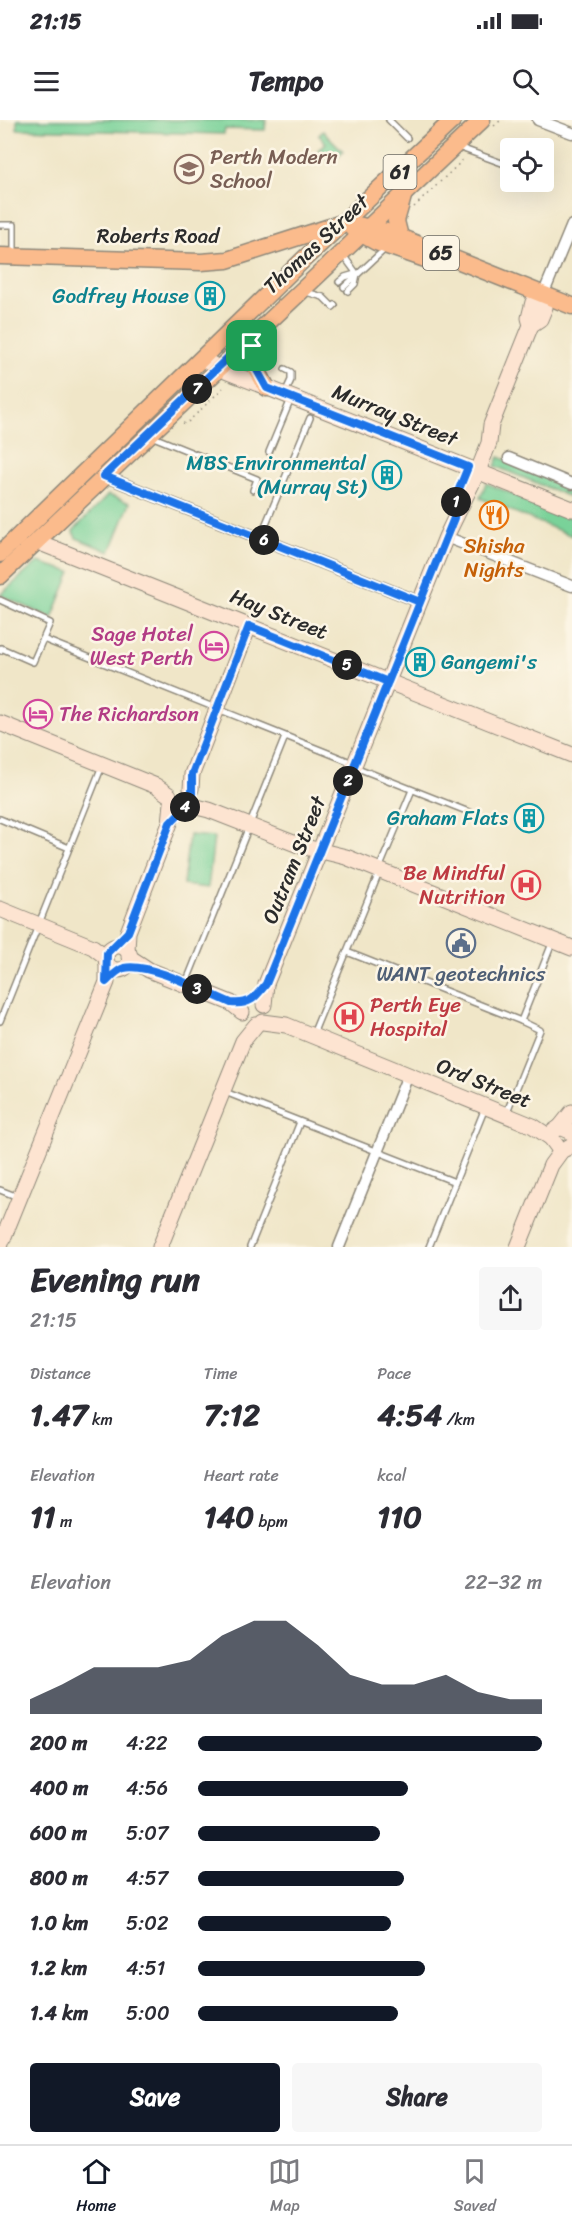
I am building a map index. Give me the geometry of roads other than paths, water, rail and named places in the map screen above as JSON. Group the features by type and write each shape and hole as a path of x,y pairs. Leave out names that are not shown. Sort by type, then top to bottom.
{"main road":[{"name":"Thomas Street","path":"0,554 304,259 453,120"},
{"name":"Thomas Street","path":"0,576 404,192 454,146 486,125"},
{"path":"395,242 396,221 404,192"},
{"name":"65","path":"345,222 541,301 572,318"},
{"name":"Roberts Road","path":"7,256 201,262 227,260 345,222"},
{"path":"276,246 291,249 304,259 307,277 301,289"},
{"name":"65","path":"541,301 572,306"},
{"path":"256,331 251,359 267,388"},
{"name":"Hay Street","path":"0,534 38,542"}],"street":[{"path":"538,120 572,133"},
{"path":"541,301 572,225"},
{"name":"Outram Street","path":"160,1247 243,1041 251,1011 266,984 454,518 457,494 473,469 479,440 491,425 531,325 540,320 541,301"},
{"name":"Murray Street","path":"203,359 218,368 267,388 572,509"},
{"path":"509,458 572,484"},
{"path":"104,476 420,602"},
{"path":"446,537 572,586"},
{"name":"Hay Street","path":"38,542 572,755"},
{"path":"0,1246 249,626"},
{"path":"0,723 156,786 183,793 209,810 249,826 346,857 572,948"},
{"name":"Ord Street","path":"0,909 532,1126 565,1137"},
{"path":"339,1247 408,1075"},
{"path":"518,1247 551,1165 565,1137 572,1112"}],"lane":[{"path":"389,120 406,138"},
{"path":"454,146 500,162"},
{"path":"0,225 14,225 7,256"},
{"path":"341,251 357,274 356,284 344,287 345,277 357,274 395,242"},
{"path":"301,289 324,296 331,303"},
{"path":"269,452 288,396 292,376 291,372 285,369"},
{"path":"260,538 310,418"},
{"path":"150,435 257,479 253,490"},
{"path":"0,600 50,623 33,662 1,648 0,651"},
{"path":"43,639 479,816"},
{"path":"185,984 285,737"},
{"path":"0,1021 103,765"},
{"path":"312,1036 412,790"},
{"path":"0,819 69,848"},
{"path":"521,1021 553,940"},
{"path":"347,952 540,1030 506,1115"},
{"path":"223,1091 455,1182"},
{"path":"429,1247 485,1107"},
{"path":"250,1247 300,1122"},
{"path":"0,1190 19,1198"}],"place":[{"name":"Perth Modern School","path":"189,169"},
{"name":"Godfrey House","path":"210,296"},
{"name":"MBS Environmental (Murray St)","path":"387,475"},
{"name":"Shisha Nights","path":"494,515"},
{"name":"Sage Hotel West Perth","path":"214,646"},
{"name":"Gangemi's","path":"420,662"},
{"name":"The Richardson","path":"38,714"},
{"name":"Graham Flats","path":"529,818"},
{"name":"Be Mindful Nutrition","path":"526,885"},
{"name":"WANT geotechnics","path":"461,943"},
{"name":"Perth Eye Hospital","path":"349,1017"}]}
